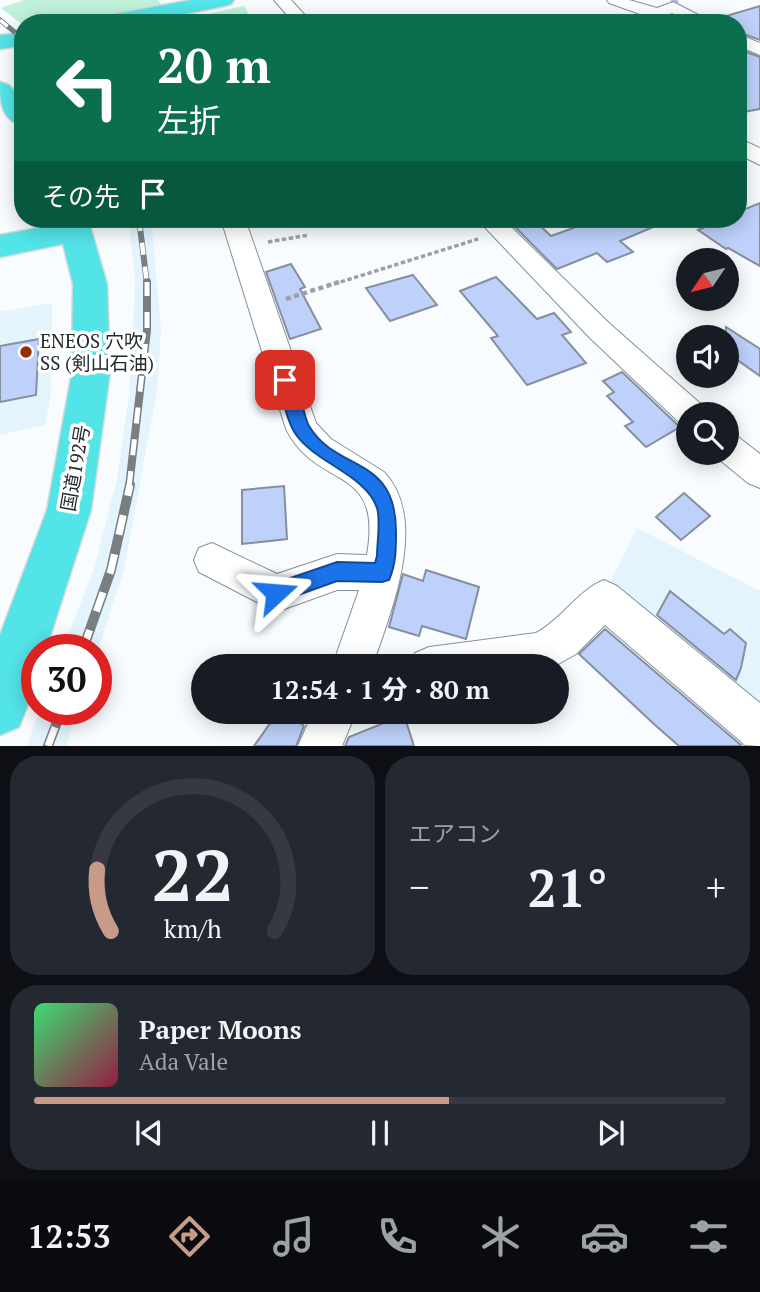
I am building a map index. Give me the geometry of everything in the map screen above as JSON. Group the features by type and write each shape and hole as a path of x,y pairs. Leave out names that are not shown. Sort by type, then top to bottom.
{"highway":[{"path":"152,14 224,0"},
{"path":"0,90 14,107"},
{"path":"0,246 64,228"},
{"name":"国道192号","path":"0,708 69,510 91,372 90,284 76,228"}],"street":[{"path":"282,0 295,14"},
{"path":"615,0 637,9 671,7"},
{"path":"654,14 671,7"},
{"path":"503,228 600,331 678,402"},
{"path":"238,233 302,429 317,447 363,476 377,489 387,510 387,556 356,654"},
{"path":"739,456 760,473"},
{"path":"212,560 276,593 337,572 382,573"},
{"path":"525,654 540,652 562,640 604,599 760,730"},
{"path":"320,746 330,724"}],"path":[{"path":"261,306 484,228"},
{"path":"238,233 309,234"}],"shaded area":[{"path":"129,228 151,228 161,328 157,391 124,570 103,634 69,634 95,566 117,479 129,395 135,278"},
{"name":"ENEOS 穴吹 SS (剣山石油)","path":"52,303 51,393 45,425 0,435 0,312"},
{"path":"637,528 760,591 760,714 607,589"},
{"path":"34,725 73,725 66,746 27,746"}],"green space":[{"path":"24,0 158,0 161,5 112,14 14,14 14,18 1,8"},
{"path":"244,6 249,14 208,14"}],"building":[{"path":"760,6 760,40 747,35 747,14 733,14"},
{"path":"747,52 760,57 760,109 747,111"},
{"path":"760,203 760,266 739,254 739,248 725,248 698,230 703,228 747,228 747,208"},
{"path":"516,228 542,228 551,236 573,228 651,228 620,241 633,252 607,262 597,253 557,269"},
{"path":"291,264 305,287 300,289 321,329 290,339 266,272"},
{"path":"413,275 437,305 390,321 366,288"},
{"path":"496,277 537,319 554,313 571,332 562,335 586,363 527,385 491,338 498,336 460,291"},
{"path":"739,335 760,349 760,376 739,361"},
{"path":"39,339 36,395 0,402 0,346"},
{"path":"622,372 676,423 676,429 646,447 625,426 633,422 607,396 614,392 603,381"},
{"path":"284,486 287,539 242,544 242,490"},
{"path":"684,493 710,516 681,540 656,517"},
{"path":"426,570 479,587 466,639 422,626 419,636 389,627 403,574 423,581"},
{"path":"670,591 724,634 730,629 746,643 736,680 657,615"},
{"path":"605,629 742,746 679,746 579,654"},
{"path":"270,724 304,726 296,746 254,746"},
{"path":"382,724 407,724 414,746 345,746 349,737"}],"railway":[{"path":"0,20 14,32"},
{"path":"140,228 147,284"},
{"path":"129,487 147,330 147,284"},
{"path":"88,634 111,570 130,485"},
{"path":"48,746 56,725"}],"place":[{"name":"ENEOS 穴吹 SS (剣山石油)","path":"26,352"}],"route":[{"path":"276,593 337,572 382,573 387,556 387,510 377,489 363,476 317,447 302,429 285,380"}]}
